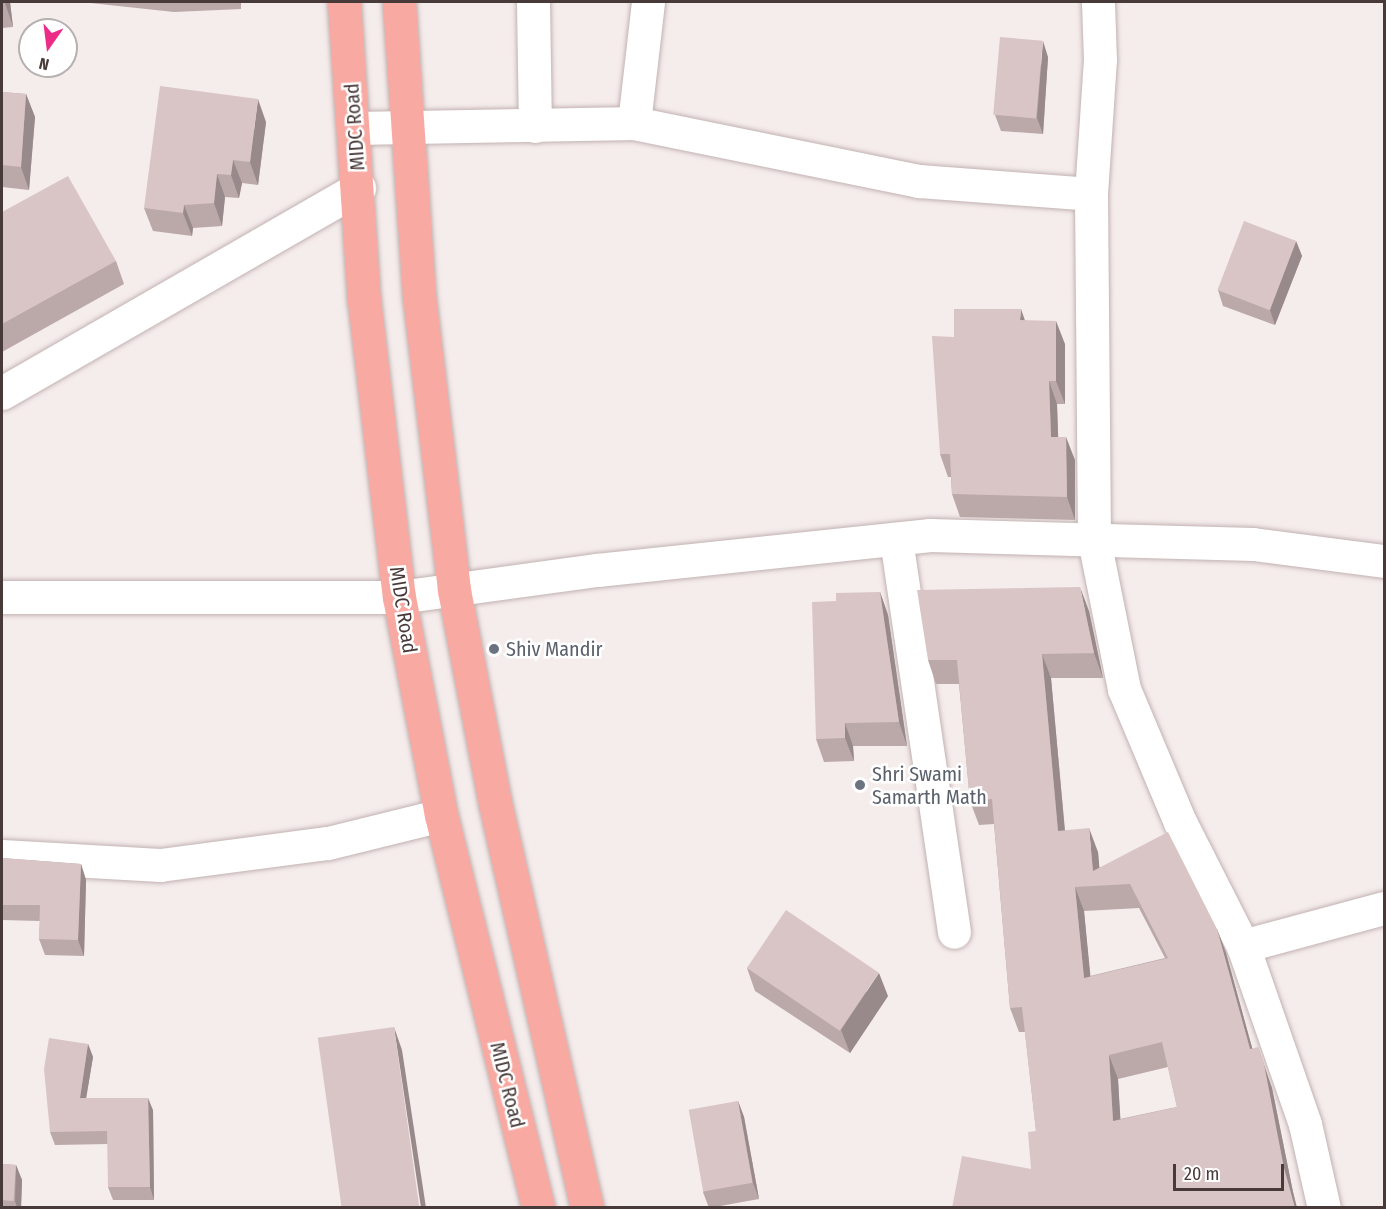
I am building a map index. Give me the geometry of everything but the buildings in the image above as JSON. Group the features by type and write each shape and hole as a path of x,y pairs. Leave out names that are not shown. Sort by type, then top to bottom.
{"main road":[{"name":"MIDC Road","path":"344,2 356,128 364,300 399,597 441,815 538,1208"},
{"path":"399,2 411,127 419,296 454,590 495,803 587,1208"}],"street":[{"path":"532,2 535,126"},
{"path":"634,123 648,2"},
{"path":"1098,2 1101,60 1091,194 1094,540 1124,689 1180,822 1243,946 1305,1124 1324,1208"},
{"path":"356,128 634,123 919,181 1091,194"},
{"path":"2,393 359,188"},
{"path":"2,597 399,597 930,535 1253,544 1384,561"},
{"path":"896,539 954,932"},
{"path":"2,856 160,865 328,843 441,815"},
{"path":"1243,946 1384,908"}],"place":[{"name":"Shiv Mandir","path":"494,649"},
{"name":"Shri Swami Samarth Math","path":"860,785"}]}
